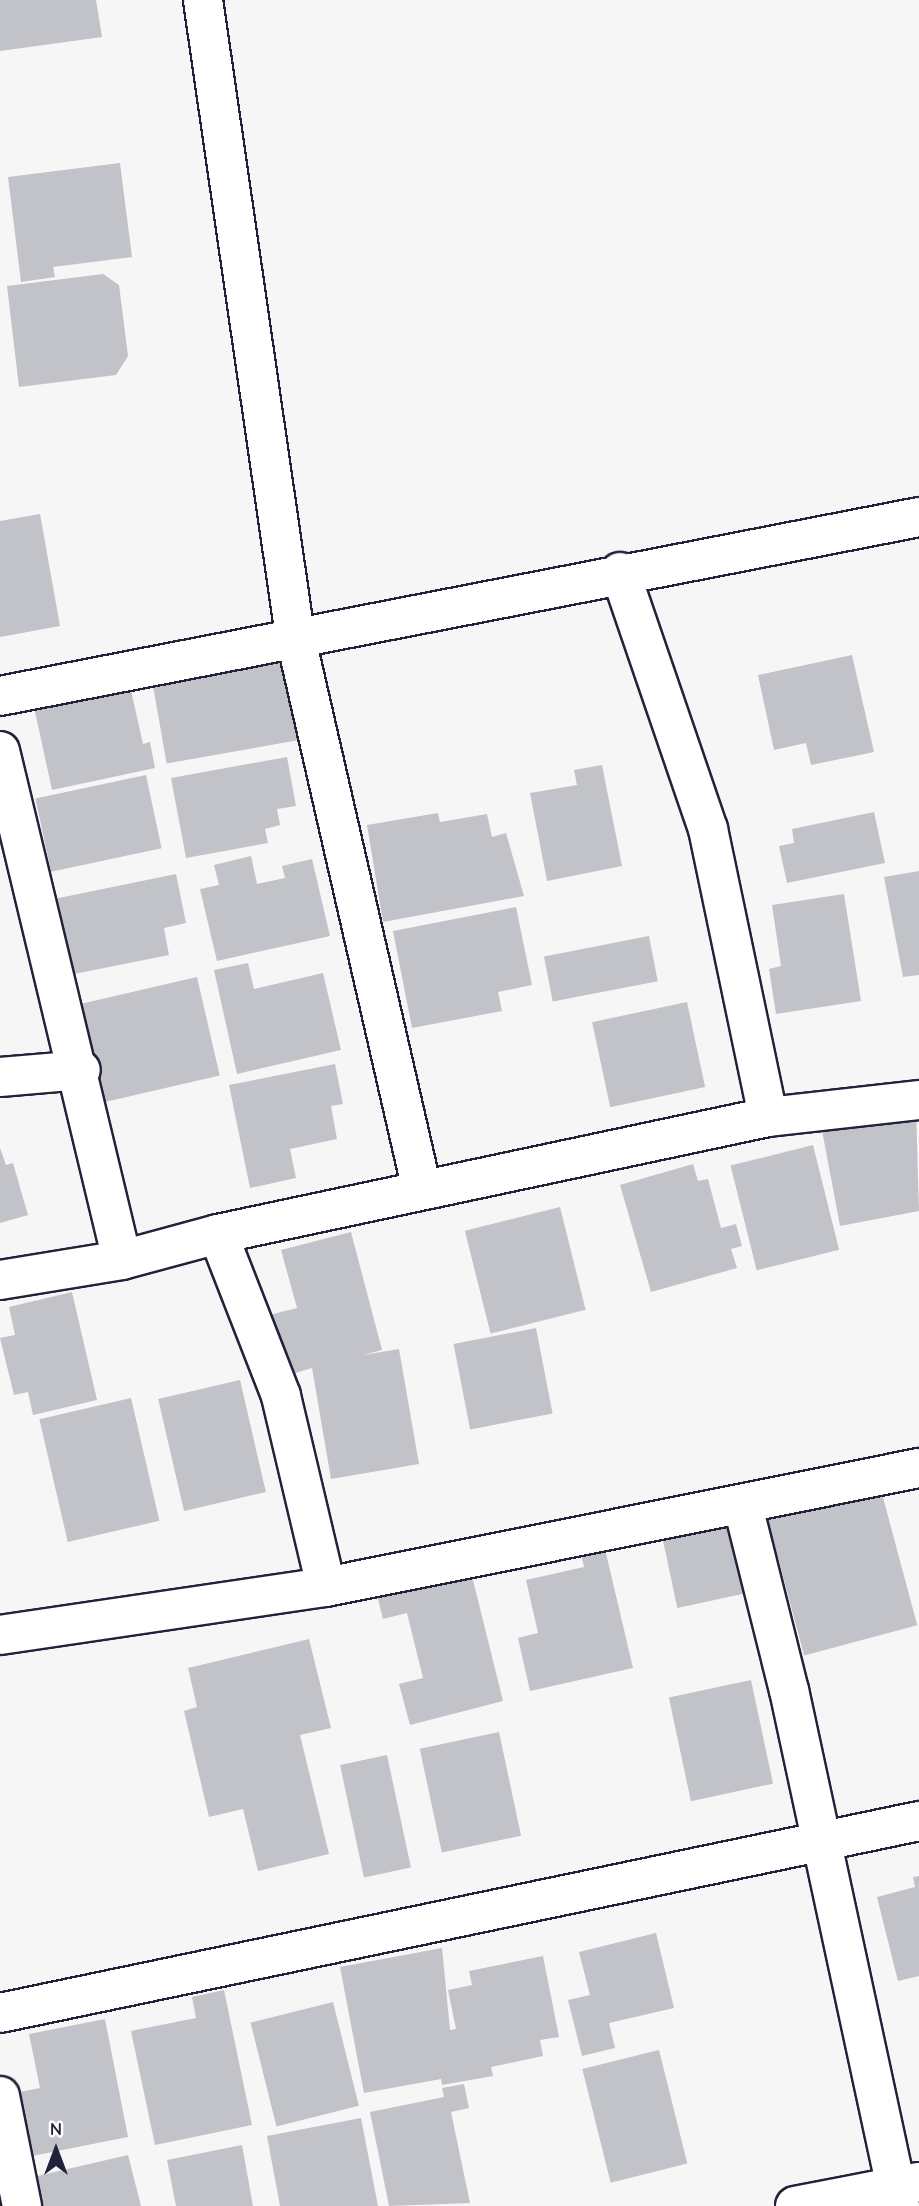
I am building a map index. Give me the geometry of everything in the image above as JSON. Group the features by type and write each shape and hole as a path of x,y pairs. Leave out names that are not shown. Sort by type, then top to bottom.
{"street":[{"path":"203,0 295,635 422,1190"},
{"path":"0,696 295,635 919,517"},
{"path":"620,572 708,829 768,1117"},
{"path":"0,751 81,1070 122,1260"},
{"path":"0,1077 81,1070"},
{"path":"0,1280 122,1260 218,1234 768,1117 919,1100"},
{"path":"218,1234 281,1396 326,1587"},
{"path":"0,1635 326,1587 743,1506 919,1468"},
{"path":"743,1506 905,2192 795,2206"},
{"path":"0,2013 919,1821"},
{"path":"0,2096 22,2206"}],"building":[{"path":"0,0 96,0 102,37 0,51"},
{"path":"120,163 132,257 53,267 55,277 21,282 8,177"},
{"path":"103,274 119,285 128,356 116,375 19,387 7,286"},
{"path":"40,514 60,626 0,637 0,521"},
{"path":"291,645 307,739 167,763 150,670"},
{"path":"852,655 874,752 811,765 806,743 774,750 758,675"},
{"path":"128,677 143,744 150,742 155,768 52,790 32,698"},
{"path":"287,757 296,806 277,809 280,825 265,829 268,843 186,858 171,778"},
{"path":"602,765 622,866 547,881 530,793 577,785 574,770"},
{"path":"146,775 162,848 51,872 35,798"},
{"path":"874,812 885,863 787,883 779,846 794,843 792,829"},
{"path":"438,813 440,822 487,814 492,837 506,833 524,896 383,922 367,825"},
{"path":"251,856 257,884 285,878 282,866 312,859 330,936 217,961 200,889 219,885 214,865"},
{"path":"919,871 919,975 903,977 884,877"},
{"path":"176,874 186,923 164,928 169,955 69,975 54,899"},
{"path":"844,894 861,1001 776,1014 769,969 781,966 772,905"},
{"path":"516,907 532,985 498,992 502,1011 412,1028 393,931"},
{"path":"649,936 658,981 553,1002 544,956"},
{"path":"248,963 254,989 323,973 341,1050 237,1074 214,970"},
{"path":"197,977 220,1075 102,1103 79,1004"},
{"path":"687,1002 705,1087 610,1107 592,1022"},
{"path":"335,1064 343,1104 331,1106 337,1139 290,1149 296,1178 250,1188 229,1085"},
{"path":"916,1107 919,1211 840,1226 821,1125"},
{"path":"813,1145 839,1250 757,1270 731,1166"},
{"path":"0,1148 6,1165 13,1163 28,1215 0,1223"},
{"path":"693,1164 698,1181 708,1179 721,1228 736,1224 742,1246 731,1249 737,1268 651,1292 620,1185"},
{"path":"560,1207 586,1310 491,1334 465,1231"},
{"path":"351,1232 382,1350 363,1355 399,1349 419,1464 331,1479 312,1368 285,1376 269,1315 297,1308 281,1250"},
{"path":"72,1292 97,1400 33,1415 28,1392 14,1395 0,1338 15,1335 9,1307"},
{"path":"536,1328 553,1413 470,1429 454,1344"},
{"path":"240,1380 266,1492 184,1511 158,1399"},
{"path":"131,1398 159,1521 68,1542 39,1419"},
{"path":"881,1490 917,1625 804,1656 768,1520"},
{"path":"730,1519 746,1593 677,1608 662,1534"},
{"path":"605,1549 633,1668 530,1691 518,1638 538,1633 526,1580 584,1567 581,1554"},
{"path":"471,1572 503,1701 410,1725 399,1684 423,1678 407,1613 383,1619 377,1595"},
{"path":"309,1639 331,1728 300,1735 329,1854 258,1871 243,1809 209,1817 184,1711 197,1707 188,1668"},
{"path":"751,1680 773,1784 691,1801 669,1697"},
{"path":"499,1732 521,1836 442,1853 420,1749"},
{"path":"387,1755 411,1867 364,1877 340,1765"},
{"path":"919,1876 919,1976 898,1981 877,1897 915,1887 913,1877"},
{"path":"656,1933 674,2008 609,2023 615,2048 582,2056 568,2000 590,1995 579,1952"},
{"path":"442,1948 450,2030 456,2029 448,1990 472,1985 469,1971 543,1956 559,2037 540,2040 543,2056 491,2067 493,2076 442,2085 441,2079 364,2093 340,1967"},
{"path":"224,1990 252,2125 155,2145 131,2031 196,2018 192,1997"},
{"path":"333,2002 359,2106 276,2126 251,2023"},
{"path":"105,2019 128,2137 27,2157 14,2093 40,2088 29,2034"},
{"path":"659,2050 687,2164 611,2183 582,2069"},
{"path":"464,2084 469,2108 451,2112 470,2203 389,2206 370,2112 444,2097 442,2088"},
{"path":"361,2118 378,2206 280,2206 267,2136"},
{"path":"242,2145 253,2206 176,2206 167,2160"},
{"path":"128,2155 141,2206 40,2206 33,2177"}]}
